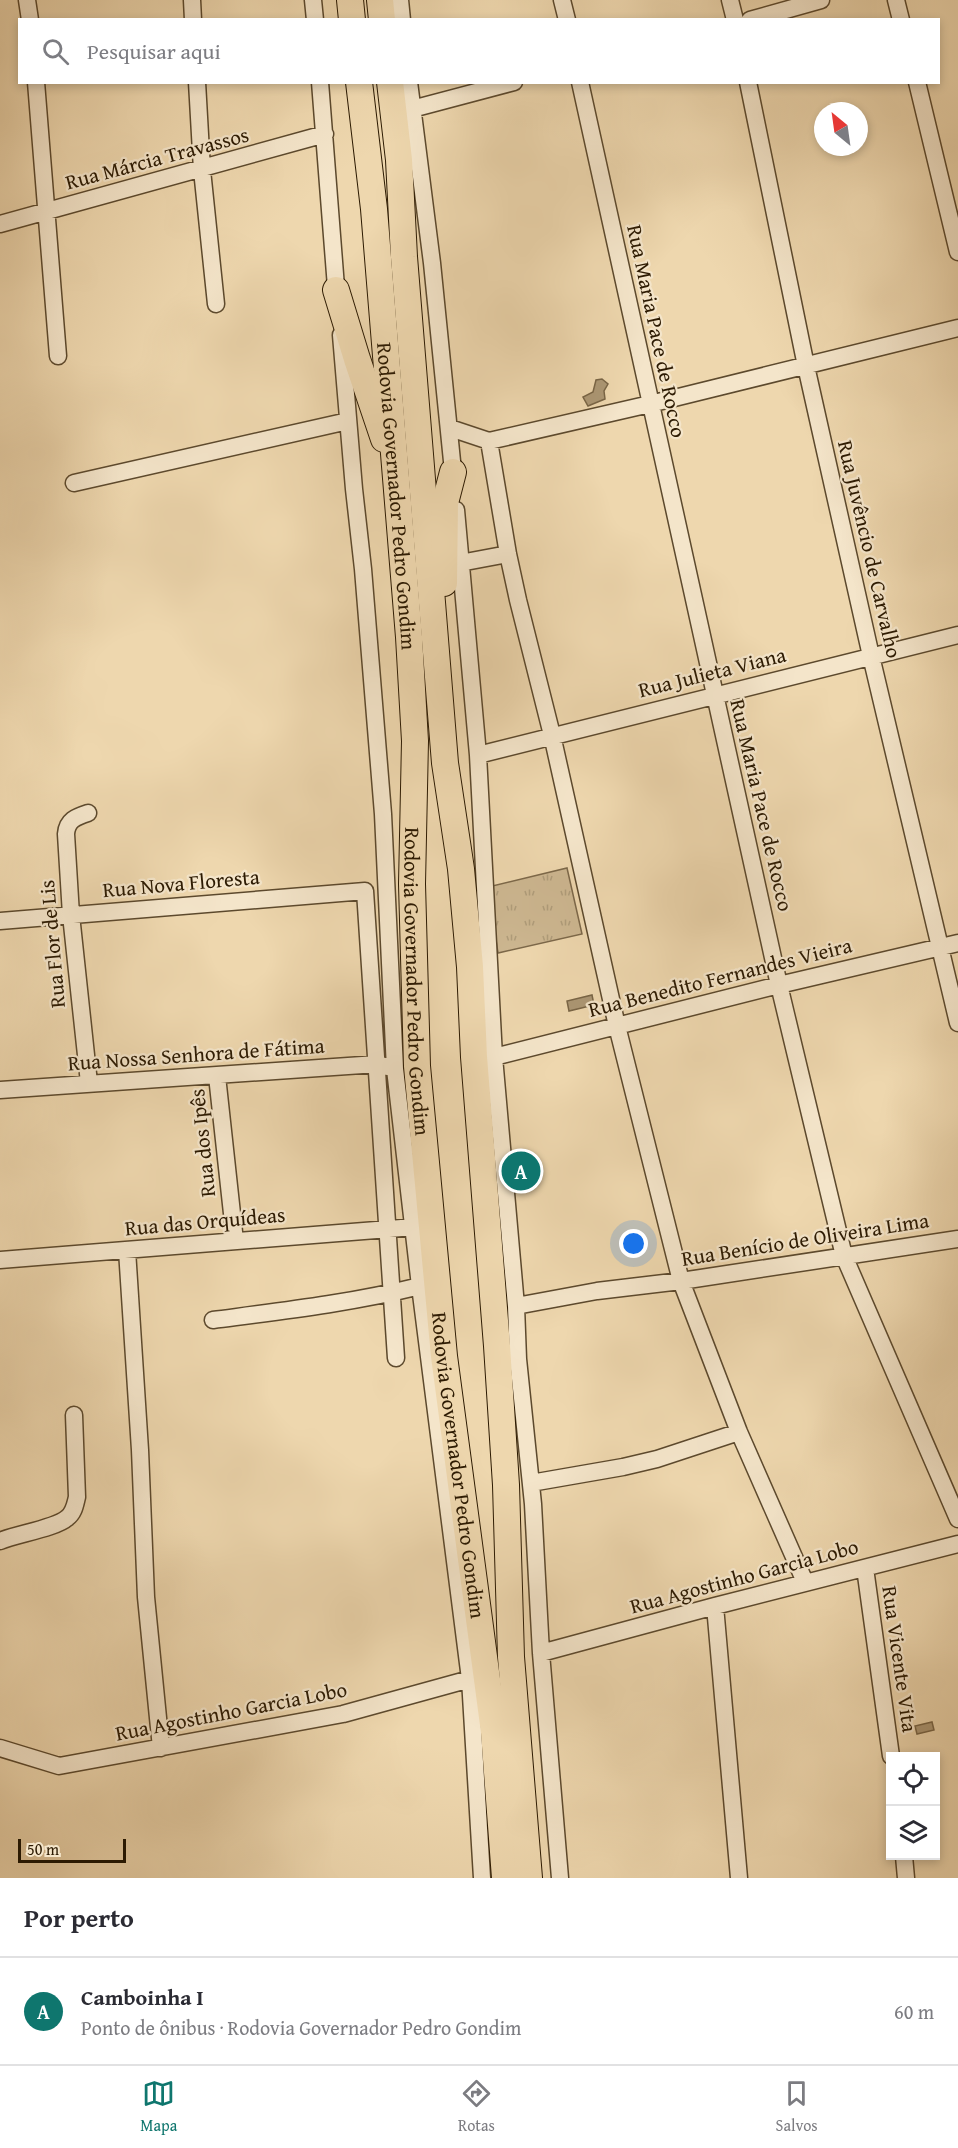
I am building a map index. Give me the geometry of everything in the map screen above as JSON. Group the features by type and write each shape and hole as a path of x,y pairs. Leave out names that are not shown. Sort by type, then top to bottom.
{"highway":[{"path":"350,0 352,18"},
{"path":"380,0 382,18"},
{"name":"Rodovia Governador Pedro Gondim","path":"359,84 374,209 415,741 412,884 417,1066 444,1356 494,1731 505,1878"},
{"name":"Rodovia Governador Pedro Gondim","path":"390,84 399,160 404,257 445,763 461,869 470,967 474,1057 506,1485 510,1657 529,1878"},
{"path":"336,290 396,473"},
{"path":"432,617 444,587 445,503 453,472"}],"street":[{"path":"27,0 30,18"},
{"path":"192,0 193,18"},
{"path":"313,0 315,18"},
{"path":"400,0 402,18"},
{"path":"562,0 566,18"},
{"path":"730,0 734,18"},
{"path":"757,18 821,0"},
{"path":"897,0 901,18"},
{"path":"36,84 58,356"},
{"path":"196,84 202,170 216,304"},
{"path":"321,84 336,290 364,581 383,814 395,1069 470,1679 482,1878"},
{"path":"409,84 425,200 450,428 478,754 494,1056 516,1306 518,1359 531,1483 541,1653 560,1878"},
{"path":"412,109 506,84"},
{"name":"Rua Maria Pace de Rocco","path":"580,84 779,985 844,1256 958,1519"},
{"name":"Rua Juvêncio de Carvalho","path":"748,84 806,366 871,656 950,945 958,1023"},
{"path":"917,84 958,252"},
{"name":"Rua Márcia Travassos","path":"0,224 202,170 325,134"},
{"path":"450,428 489,441 958,328"},
{"path":"74,483 348,421"},
{"path":"489,441 508,554 552,735 617,1026 681,1281 739,1432 805,1582"},
{"path":"460,563 508,554"},
{"name":"Rua Julieta Viana","path":"478,754 958,635"},
{"name":"Rua Flor de Lis","path":"88,813 75,817 67,828 70,915 88,1083"},
{"name":"Rua Nova Floresta","path":"0,921 365,891 377,1064"},
{"name":"Rua Benedito Fernandes Vieira","path":"494,1056 950,945"},
{"path":"377,1064 396,1358"},
{"name":"Rua Nossa Senhora de Fátima","path":"0,1090 377,1064 395,1069"},
{"name":"Rua dos Ipês","path":"217,1076 235,1241"},
{"name":"Rua das Orquídeas","path":"0,1260 414,1227"},
{"name":"Rua Benício de Oliveira Lima","path":"516,1306 597,1291 681,1281 958,1239"},
{"path":"127,1250 140,1449 146,1597 161,1748"},
{"path":"213,1320 320,1306 420,1286"},
{"path":"0,1541 59,1523 69,1517 75,1509 77,1497 74,1415"},
{"path":"531,1483 657,1459 739,1432"},
{"name":"Rua Agostinho Garcia Lobo","path":"541,1653 805,1582 958,1544"},
{"name":"Rua Vicente Vita","path":"865,1568 890,1752"},
{"path":"715,1606 739,1878"},
{"name":"Rua Agostinho Garcia Lobo","path":"0,1748 59,1766 343,1714 470,1679"},
{"path":"904,1860 906,1878"}],"green space":[{"path":"567,868 582,934 498,953 488,887"}],"shaded area":[{"path":"602,379 608,384 604,391 605,399 588,406 583,397 593,392 596,380"},
{"path":"592,995 594,1005 569,1011 567,1001"},
{"path":"932,1722 934,1730 917,1734 915,1726"}],"place":[{"name":"Camboinha I","path":"521,1171"}]}
